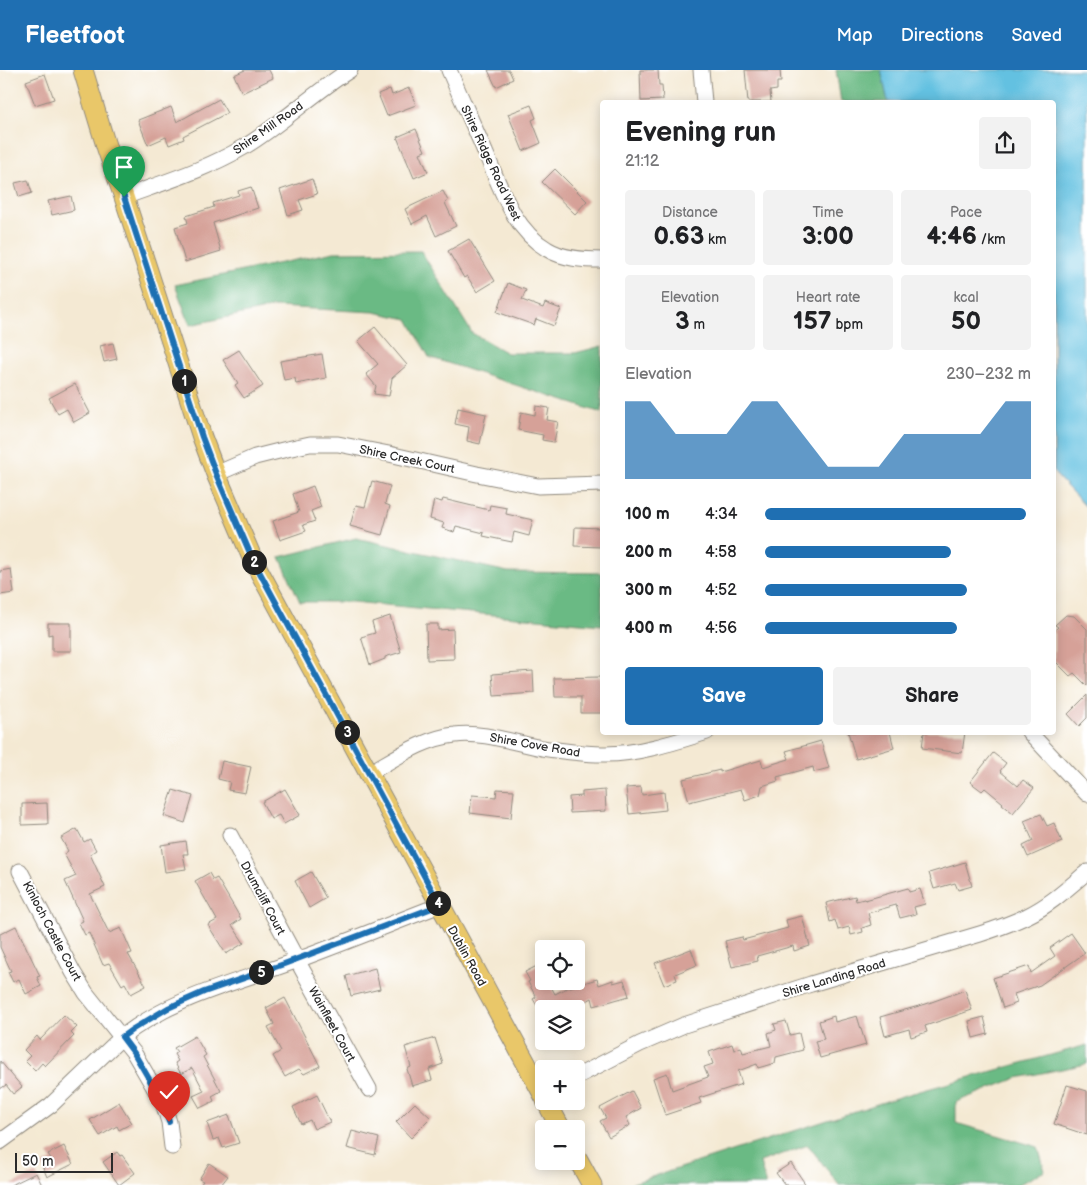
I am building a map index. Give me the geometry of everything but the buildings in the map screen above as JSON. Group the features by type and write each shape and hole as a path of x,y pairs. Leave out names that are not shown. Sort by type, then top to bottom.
{"main road":[{"name":"Dublin Road","path":"84,70 107,150 202,437 253,560 535,1079"},
{"path":"584,1170 592,1185"}],"street":[{"name":"Shire Mill Road","path":"124,197 227,157 266,132 350,70"},
{"name":"Shire Ridge Road West","path":"449,70 512,211 527,234 548,250 563,256 581,260 600,260"},
{"path":"701,70 704,100"},
{"name":"Shire Creek Court","path":"216,474 255,457 287,449 310,444 338,444 538,486 600,484"},
{"name":"Shire Cove Road","path":"369,774 418,746 457,734 477,735 578,753 603,754 625,753 698,735"},
{"path":"1032,735 1087,794"},
{"name":"Drumcliff Court","path":"230,835 296,960"},
{"name":"Kinloch Castle Court","path":"20,871 73,972 86,993 134,1053 163,1103 169,1122 172,1146"},
{"name":"Shire Landing Road","path":"585,1072 684,1024 1004,926 1029,915 1054,899 1087,872"},
{"path":"0,1142 51,1106 122,1037 168,1008 204,992 296,960 440,905"},
{"name":"Wainfleet Court","path":"296,960 369,1089"}],"green space":[{"path":"836,70 881,70 888,100 841,100"},
{"path":"421,251 472,333 507,353 575,353 600,347 600,412 429,357 408,319 374,312 275,307 190,325 175,285 334,252"},
{"path":"356,538 508,572 600,573 600,625 352,602 300,602 280,557"},
{"path":"1087,1045 1087,1064 1017,1078 956,1102 956,1123 1038,1147 1045,1171 1017,1185 839,1185 808,1145 760,1162 766,1185 627,1185 902,1096"}],"water":[{"path":"881,70 1087,70 1087,508 1056,475 1056,100 888,100"}],"route":[{"path":"124,197 202,437 253,560 440,905 204,992 168,1008 122,1037 134,1053 163,1103 169,1122"}]}
